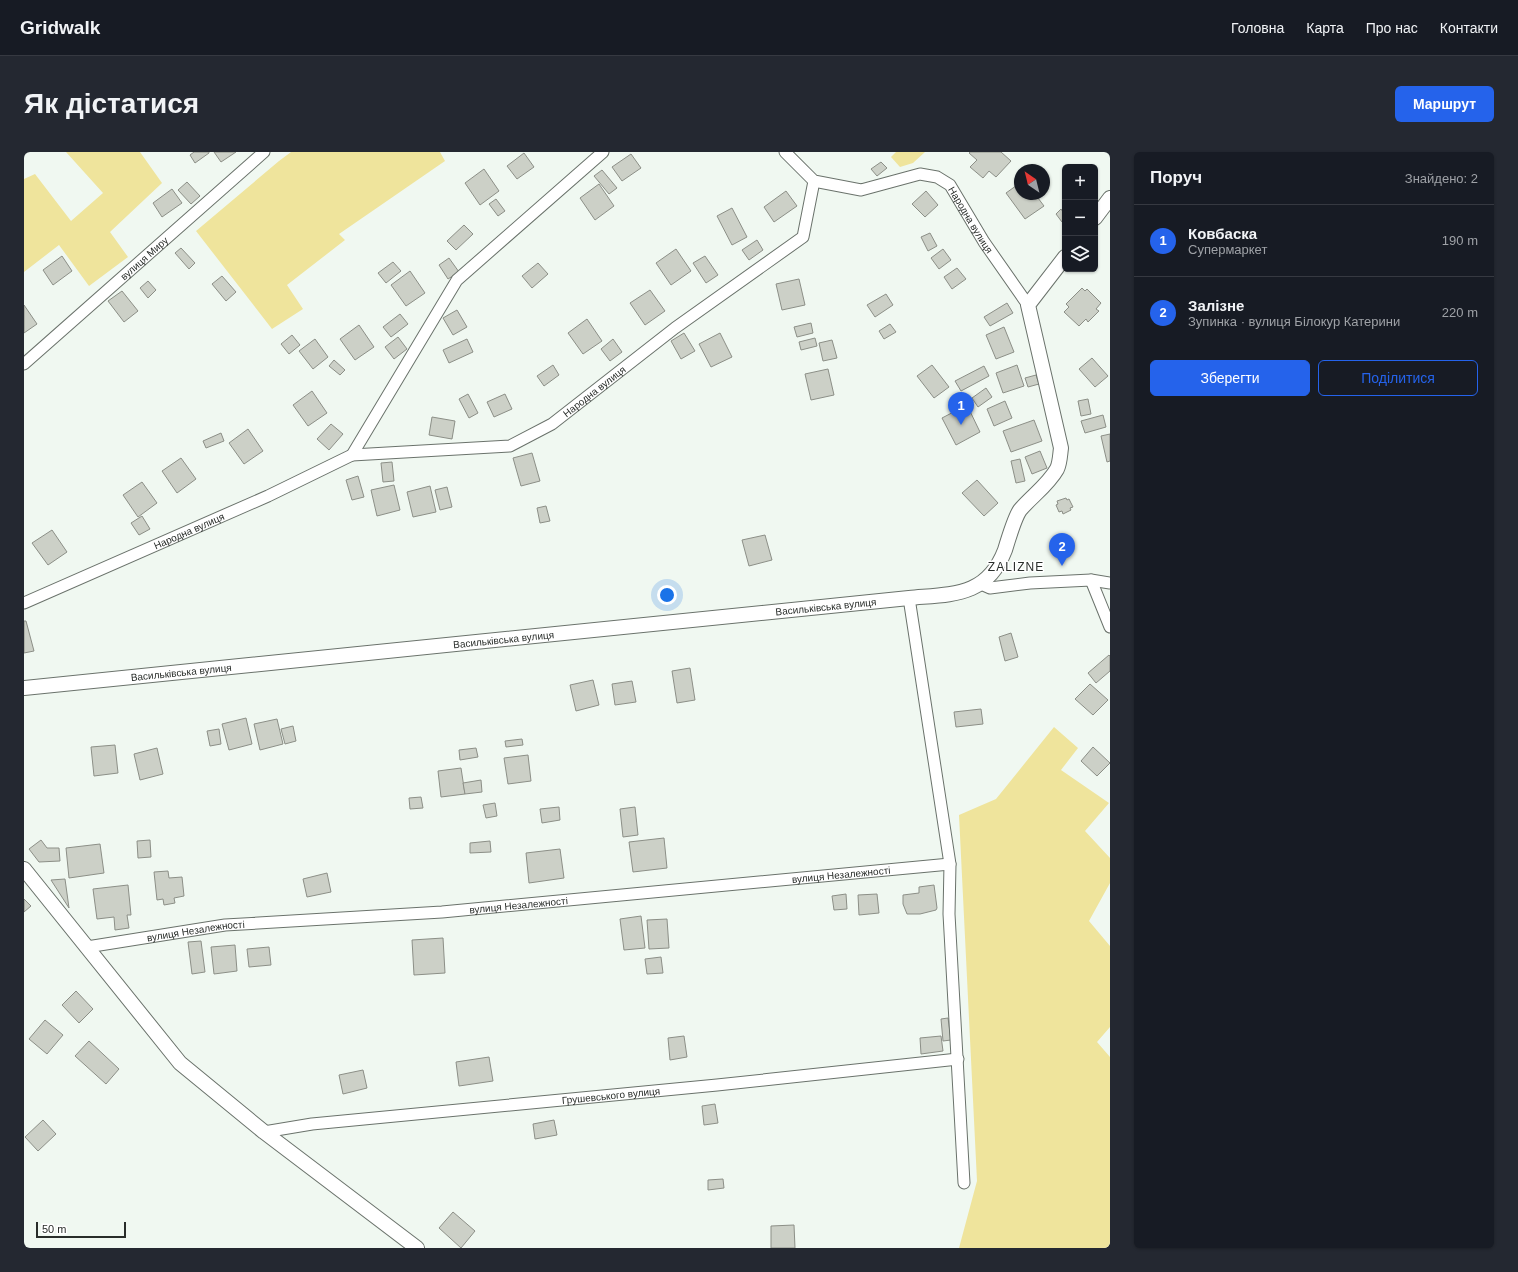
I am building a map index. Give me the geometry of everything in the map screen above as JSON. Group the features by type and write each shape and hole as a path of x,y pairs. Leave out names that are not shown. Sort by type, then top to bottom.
{"street":[{"name":"вулиця Миру","path":"24,364 264,152"},
{"path":"352,455 457,280 603,152"},
{"path":"785,152 814,181"},
{"name":"Народна вулиця","path":"24,603 268,496 352,455 510,446 552,424 675,328 803,237 814,181 861,190 920,174 937,177 950,185 984,242 1028,305"},
{"path":"1098,214 1110,198"},
{"path":"1062,261 1028,305 1061,448 1057,468 1038,493 1019,511 1003,556 996,569 981,584 990,588 1030,583 1091,580 1110,583"},
{"path":"1091,580 1110,627"},
{"name":"Васильківська вулиця","path":"24,688 910,598 968,590 981,584"},
{"path":"910,598 950,864 950,922 964,1183"},
{"name":"вулиця Незалежності","path":"87,947 225,925 442,912 950,864"},
{"path":"24,869 180,1063 264,1132 417,1248"},
{"name":"Грушевського вулиця","path":"264,1132 312,1124 958,1059"}],"shaded area":[{"path":"66,152 140,152 162,183 110,232 128,257 89,286 59,245 24,272 24,179 35,174 71,221 103,193"},
{"path":"291,152 440,152 445,161 339,234 345,240 287,285 303,309 272,329 196,231"},
{"path":"896,152 925,152 913,163 900,167 891,157"},
{"path":"1054,727 1078,748 1061,770 1109,803 1085,831 1110,858 1110,883 1089,921 1110,946 1110,1027 1097,1042 1110,1057 1110,1248 959,1248 977,1181 959,815 996,799"}],"building":[{"path":"194,152 209,153 195,163 190,155"},
{"path":"214,152 236,152 221,162"},
{"path":"1001,152 1011,161 996,177 989,171 983,178 970,167 977,160 969,153"},
{"path":"524,153 534,167 517,179 507,166"},
{"path":"631,154 641,168 622,181 612,167"},
{"path":"881,162 887,168 877,176 871,169"},
{"path":"484,169 499,191 480,205 465,183"},
{"path":"602,170 617,188 609,194 594,176"},
{"path":"187,182 200,196 191,204 178,190"},
{"path":"599,184 614,206 595,220 580,198"},
{"path":"1014,187 1014,200 1040,200 1044,206 1025,219 1006,193"},
{"path":"172,189 182,203 162,217 153,203"},
{"path":"786,191 797,206 774,222 764,207"},
{"path":"926,191 938,205 925,217 912,204"},
{"path":"496,199 505,211 498,216 489,204"},
{"path":"732,208 747,237 732,245 717,216"},
{"path":"1061,209 1062,222 1056,214"},
{"path":"464,225 473,234 456,250 447,241"},
{"path":"930,233 937,246 928,251 921,237"},
{"path":"757,240 763,250 749,260 742,250"},
{"path":"181,248 195,263 189,269 175,253"},
{"path":"676,249 691,271 671,285 656,263"},
{"path":"943,249 951,260 939,269 931,258"},
{"path":"62,256 72,271 53,285 43,270"},
{"path":"705,256 718,275 706,283 693,263"},
{"path":"449,258 459,272 448,279 439,265"},
{"path":"393,262 401,271 386,283 378,273"},
{"path":"538,263 548,274 532,288 522,276"},
{"path":"957,268 966,279 952,289 944,277"},
{"path":"410,271 425,293 406,306 391,285"},
{"path":"222,276 236,292 226,301 212,284"},
{"path":"799,279 805,305 782,310 776,284"},
{"path":"148,281 156,290 148,298 140,288"},
{"path":"1082,288 1085,291 1087,289 1101,303 1096,309 1099,311 1088,322 1086,319 1079,326 1064,312 1069,307 1066,304"},
{"path":"650,290 665,311 645,325 630,303"},
{"path":"122,291 138,311 124,322 108,301"},
{"path":"886,294 893,305 875,317 867,305"},
{"path":"1007,303 1013,313 990,326 984,317"},
{"path":"24,305 37,324 24,333"},
{"path":"457,310 467,327 453,335 443,318"},
{"path":"400,314 408,324 391,337 383,327"},
{"path":"587,319 602,341 583,354 568,333"},
{"path":"811,323 813,333 797,337 794,327"},
{"path":"890,324 896,332 884,339 879,331"},
{"path":"359,325 374,347 355,360 340,339"},
{"path":"1004,327 1014,352 996,359 986,335"},
{"path":"684,333 695,351 681,359 671,341"},
{"path":"720,333 732,357 711,367 699,344"},
{"path":"292,335 300,345 289,354 281,344"},
{"path":"398,337 407,349 394,359 385,347"},
{"path":"815,338 817,346 801,350 799,342"},
{"path":"315,339 328,357 313,369 299,351"},
{"path":"467,339 473,352 449,363 443,350"},
{"path":"613,339 622,352 610,361 601,349"},
{"path":"832,340 837,358 823,361 819,343"},
{"path":"1092,358 1108,376 1095,387 1079,369"},
{"path":"334,360 345,370 340,375 329,366"},
{"path":"553,365 559,375 544,386 537,376"},
{"path":"932,365 949,387 934,398 917,376"},
{"path":"1017,365 1024,386 1003,393 996,373"},
{"path":"984,366 989,376 961,391 955,381"},
{"path":"828,369 834,395 811,400 805,374"},
{"path":"1036,375 1039,384 1028,387 1025,378"},
{"path":"986,388 992,397 978,407 972,398"},
{"path":"312,391 327,413 308,426 293,405"},
{"path":"468,394 478,413 469,418 459,399"},
{"path":"505,394 512,409 494,417 487,402"},
{"path":"1088,399 1091,414 1081,416 1078,401"},
{"path":"1005,401 1012,418 994,426 987,409"},
{"path":"967,405 980,432 956,445 942,418"},
{"path":"1103,415 1106,427 1085,433 1081,421"},
{"path":"432,417 455,421 452,439 429,435"},
{"path":"1034,420 1042,441 1011,452 1003,431"},
{"path":"331,424 343,434 329,450 317,439"},
{"path":"248,429 263,451 244,464 229,443"},
{"path":"221,433 224,441 206,448 203,441"},
{"path":"1110,434 1110,461 1107,462 1101,436"},
{"path":"1040,451 1047,468 1032,474 1025,457"},
{"path":"532,453 540,481 521,486 513,458"},
{"path":"181,458 196,479 177,493 162,471"},
{"path":"1020,459 1025,481 1016,483 1011,461"},
{"path":"392,462 394,481 383,482 381,463"},
{"path":"358,476 364,497 352,500 346,480"},
{"path":"977,480 998,503 984,516 962,493"},
{"path":"142,482 157,503 138,517 123,495"},
{"path":"394,485 400,510 377,516 371,490"},
{"path":"430,486 436,512 413,517 407,492"},
{"path":"447,487 452,507 440,510 435,490"},
{"path":"1066,498 1067,500 1069,499 1073,507 1070,508 1071,510 1063,514 1062,511 1059,512 1056,505 1058,504 1057,501"},
{"path":"546,506 550,521 540,523 537,508"},
{"path":"142,516 150,529 139,535 131,523"},
{"path":"52,530 67,552 48,565 32,543"},
{"path":"765,535 772,560 749,566 742,540"},
{"path":"24,621 26,621 34,651 24,653"},
{"path":"1011,633 1018,657 1005,661 999,637"},
{"path":"1109,655 1110,671 1096,683 1088,673"},
{"path":"690,668 695,700 677,703 672,671"},
{"path":"593,680 599,705 576,711 570,685"},
{"path":"632,681 636,702 615,705 612,684"},
{"path":"1090,684 1108,700 1093,715 1075,699"},
{"path":"981,709 983,724 956,727 954,712"},
{"path":"246,718 252,744 229,750 222,724"},
{"path":"277,719 283,744 260,750 254,724"},
{"path":"293,726 296,741 285,744 281,729"},
{"path":"219,729 221,744 210,746 207,731"},
{"path":"522,739 523,745 506,747 505,741"},
{"path":"115,745 118,773 94,776 91,747"},
{"path":"1093,747 1110,763 1097,776 1081,761"},
{"path":"157,748 163,774 140,780 134,754"},
{"path":"476,748 478,757 460,760 459,750"},
{"path":"528,755 531,781 508,784 504,758"},
{"path":"461,768 465,794 441,797 438,771"},
{"path":"481,780 482,792 465,794 463,783"},
{"path":"421,797 423,808 410,809 409,798"},
{"path":"495,803 497,816 486,818 483,805"},
{"path":"559,807 560,820 542,823 540,809"},
{"path":"635,807 638,835 623,837 620,809"},
{"path":"664,838 667,868 633,872 629,842"},
{"path":"41,840 47,848 59,848 60,861 39,862 29,849"},
{"path":"150,840 151,857 138,858 137,841"},
{"path":"490,841 491,852 470,853 470,843"},
{"path":"100,844 104,873 69,878 66,848"},
{"path":"560,849 564,878 529,883 526,853"},
{"path":"168,871 169,878 182,877 184,896 174,898 175,903 164,905 163,899 157,900 154,872"},
{"path":"327,873 331,892 307,897 303,879"},
{"path":"65,879 69,908 51,880"},
{"path":"128,885 131,915 127,915 129,928 115,930 114,917 97,919 93,889"},
{"path":"934,885 936,910 920,914 907,914 903,904 903,895 919,893 919,887"},
{"path":"846,894 847,909 834,910 832,896"},
{"path":"877,894 879,913 859,915 858,895"},
{"path":"24,899 31,906 24,912"},
{"path":"641,916 645,948 624,950 620,919"},
{"path":"667,919 669,948 649,949 647,920"},
{"path":"443,938 445,973 414,975 412,940"},
{"path":"201,941 205,972 192,974 188,942"},
{"path":"235,945 237,971 214,974 211,947"},
{"path":"269,947 271,965 249,967 247,949"},
{"path":"661,957 663,973 647,974 645,959"},
{"path":"76,991 93,1009 79,1023 62,1005"},
{"path":"948,1018 951,1040 943,1041 941,1019"},
{"path":"45,1020 63,1035 47,1054 29,1039"},
{"path":"684,1036 687,1057 670,1060 668,1038"},
{"path":"941,1036 943,1051 921,1054 920,1038"},
{"path":"89,1041 119,1069 106,1084 75,1056"},
{"path":"489,1057 493,1081 459,1086 456,1062"},
{"path":"363,1070 367,1088 343,1094 339,1075"},
{"path":"715,1104 718,1123 704,1125 702,1106"},
{"path":"43,1120 56,1134 38,1151 25,1137"},
{"path":"554,1120 557,1135 535,1139 533,1124"},
{"path":"723,1179 724,1188 708,1190 708,1180"},
{"path":"453,1212 475,1231 461,1248 439,1228"},
{"path":"794,1225 795,1248 771,1248 771,1226"}],"place":[{"name":"Ковбаска","path":"961,425"},
{"name":"Залізне","path":"1062,566"}],"district":[{"name":"ZALIZNE","path":"1016,567"}]}
